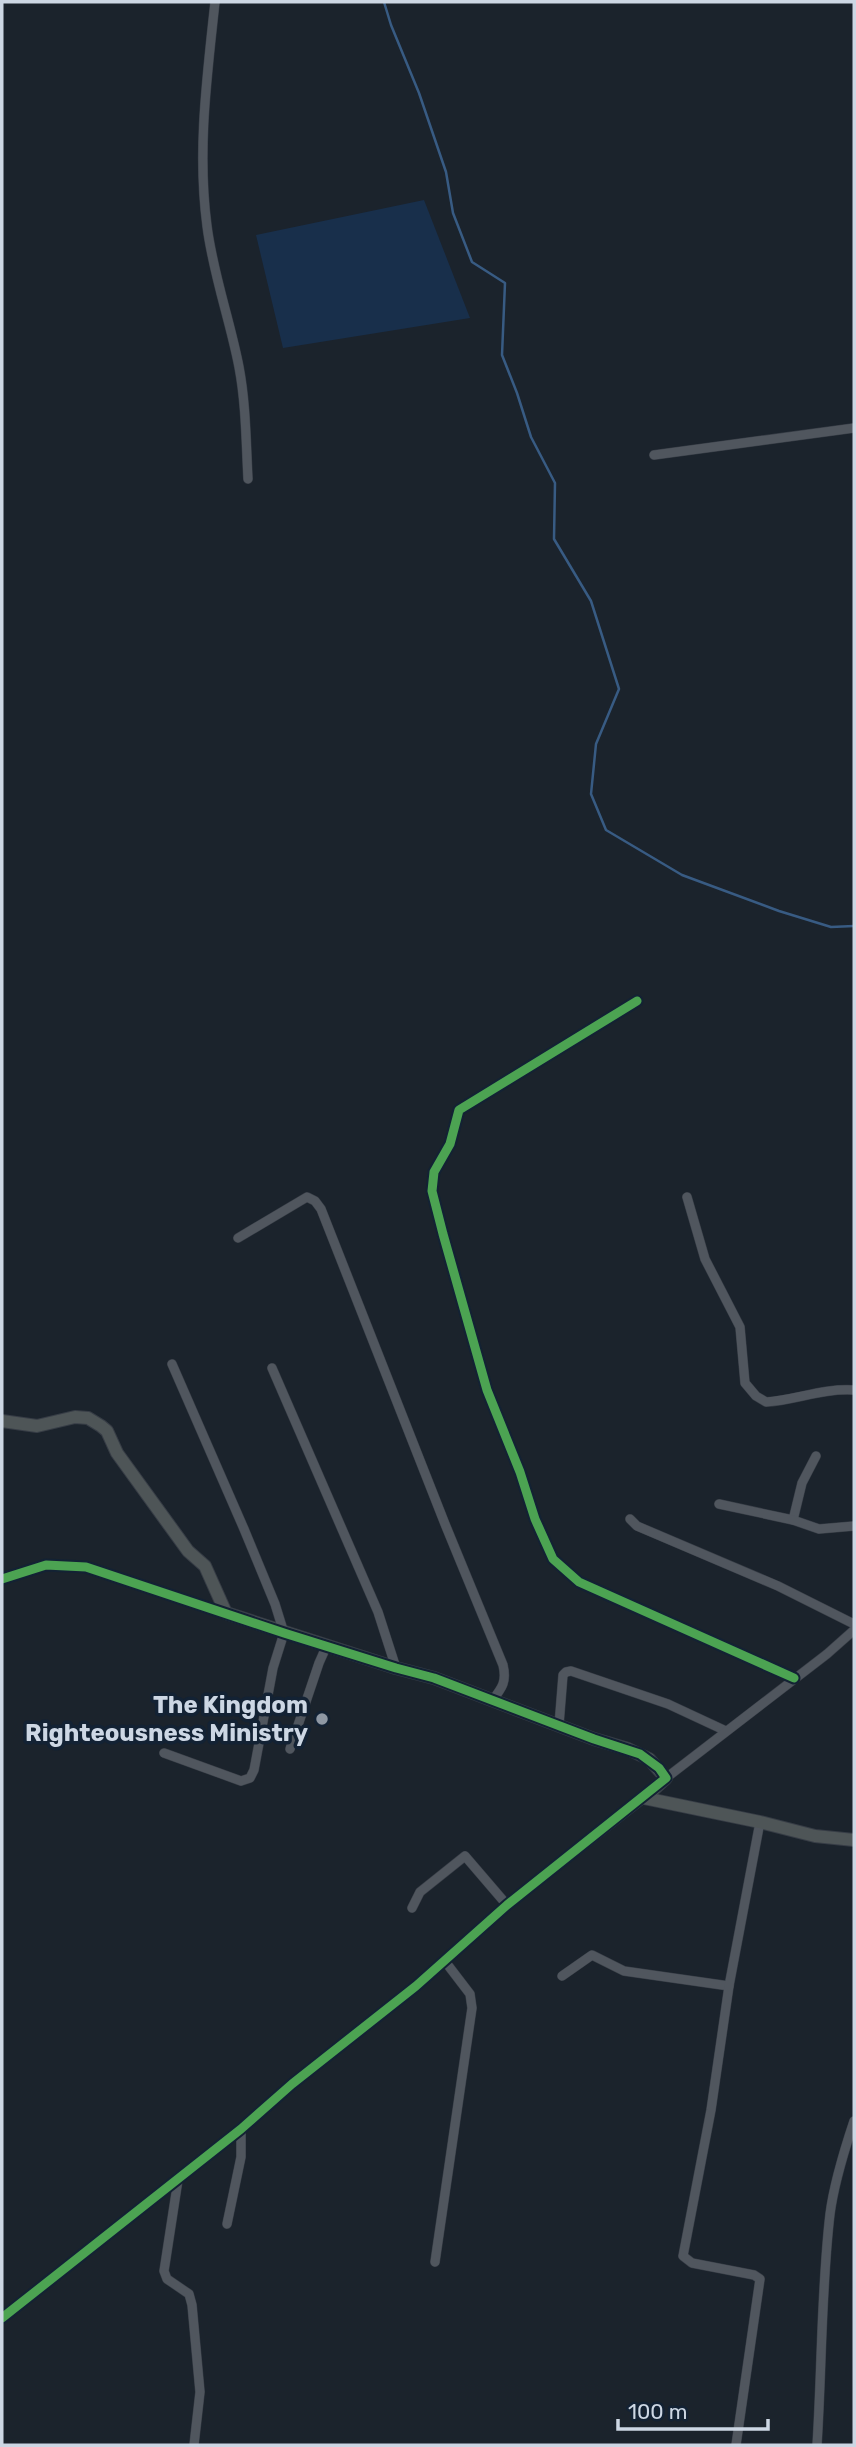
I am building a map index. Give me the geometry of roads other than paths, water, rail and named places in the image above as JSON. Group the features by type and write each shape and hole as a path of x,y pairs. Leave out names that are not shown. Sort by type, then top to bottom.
{"street":[{"path":"215,2 202,124 204,196 207,229 239,369 248,479"},
{"path":"654,455 854,428"},
{"path":"637,1001 459,1110 450,1143 434,1172 432,1191 487,1390 520,1472 535,1519 553,1559 579,1582 794,1678"},
{"path":"687,1197 705,1259 740,1327 745,1383 750,1390 766,1402 782,1401 824,1390 854,1390"},
{"path":"237,1238 307,1198 315,1201 321,1209 503,1665 506,1678 504,1685 492,1701"},
{"path":"164,1753 241,1781 250,1778 254,1770 273,1668 285,1633 241,1521 172,1364"},
{"path":"272,1368 378,1612 396,1668"},
{"path":"2,1422 37,1426 75,1417 88,1418 101,1426 107,1432 117,1453 188,1551 205,1566 226,1613"},
{"path":"793,1520 802,1483 816,1456"},
{"path":"719,1504 793,1520 819,1529 854,1526"},
{"path":"630,1519 637,1526 778,1586 854,1624"},
{"path":"2,1580 46,1565 86,1567 285,1633 435,1678 640,1754 659,1768 666,1778"},
{"path":"2,2318 241,2129 292,2084 444,1961 507,1905 854,1630"},
{"path":"842,1641 854,1645"},
{"path":"290,1749 327,1646"},
{"path":"559,1725 563,1675 571,1671 668,1704 726,1731"},
{"path":"643,1798 815,1836 854,1840"},
{"path":"736,2445 760,2279 754,2275 692,2263 683,2256 760,1822"},
{"path":"412,1908 420,1892 465,1856 507,1905"},
{"path":"562,1976 592,1955 624,1971 729,1986"},
{"path":"435,2262 472,2008 470,1994 444,1961"},
{"path":"817,2445 820,2352 830,2213 845,2146 854,2121"},
{"path":"227,2224 241,2157 241,2129"},
{"path":"178,2180 164,2271 167,2279 188,2294 192,2305 200,2392 194,2445"}],"waterway":[{"path":"384,2 446,172 453,213 472,262 505,283 502,355 531,437 555,483 554,539 591,601 619,689 596,744 591,794 606,830 682,875 831,927 854,926"}],"place":[{"name":"The Kingdom Righteousness Ministry","path":"322,1719"}]}
